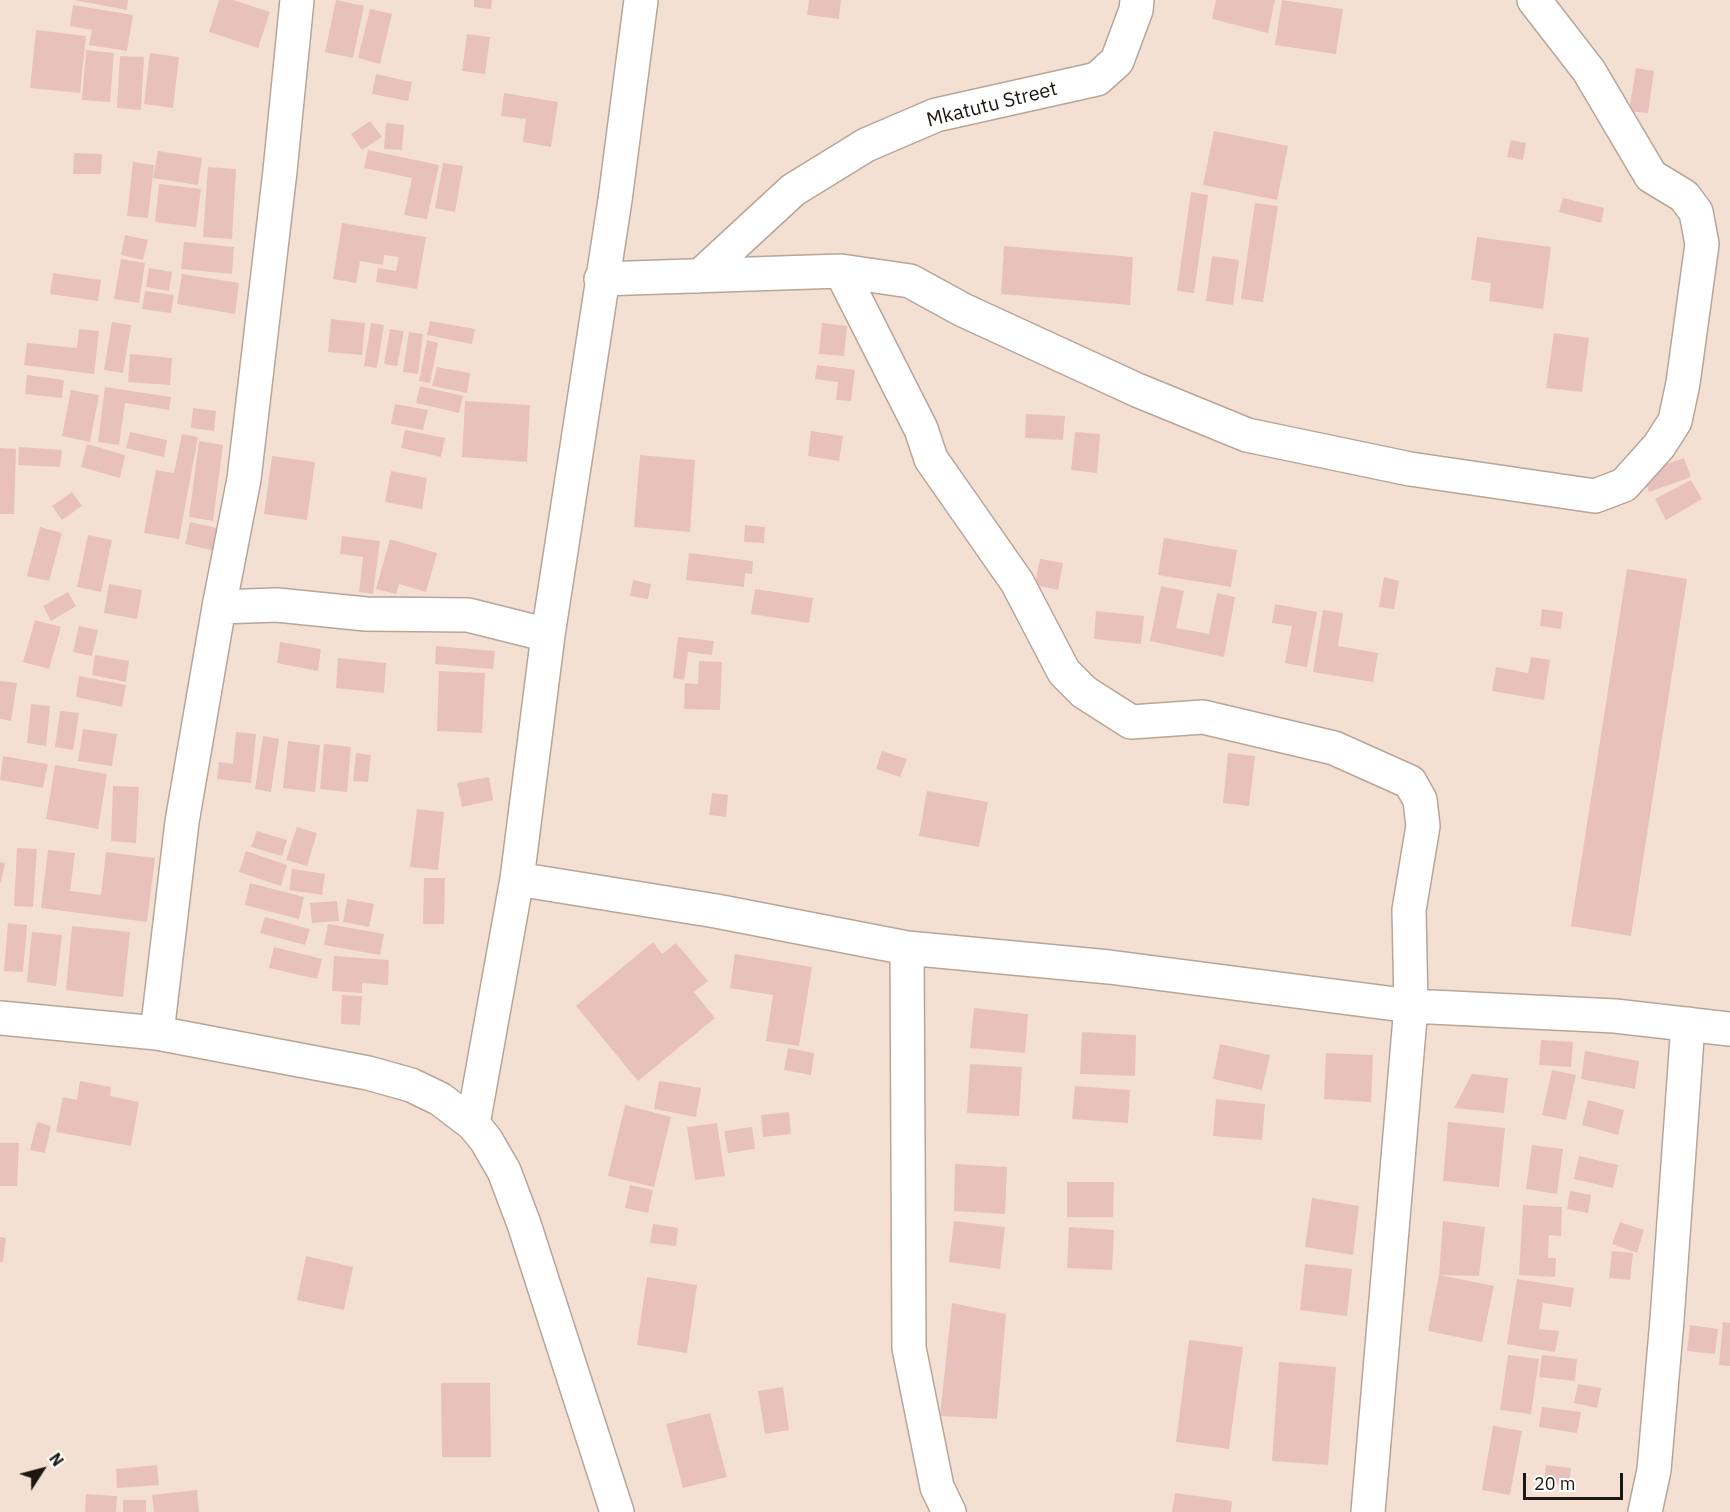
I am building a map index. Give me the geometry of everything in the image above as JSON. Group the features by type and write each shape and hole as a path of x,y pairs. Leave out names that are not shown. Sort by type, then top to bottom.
{"street":[{"path":"157,1034 182,822 219,607 244,479 280,171 297,0"},
{"path":"473,1124 517,879 548,635 615,201 641,0"},
{"name":"Mkatutu Street","path":"700,276 793,190 866,145 936,115 1097,80 1117,61 1136,10 1137,0"},
{"path":"602,279 841,271 910,281 963,310 1115,380 1247,435 1410,469 1595,496 1624,485 1659,446 1674,421 1683,383 1702,244 1696,212 1684,196 1651,176 1589,71 1534,0"},
{"path":"841,271 921,429 931,459 1017,582 1052,653 1064,672 1084,692 1131,722 1203,717 1334,748 1410,782 1420,800 1423,826 1409,910 1411,1006 1368,1512"},
{"path":"219,607 277,605 366,614 468,615 548,635"},
{"path":"517,879 716,911 907,948 1109,968 1411,1006 1615,1016 1730,1029"},
{"path":"907,948 909,1348 937,1487 950,1512"},
{"path":"0,1018 157,1034 368,1073 420,1090 440,1100 473,1124 486,1140 504,1171 524,1224 617,1512"},
{"path":"1645,1512 1653,1470 1668,1308 1688,1024"}],"building":[{"path":"74,0 128,0 127,10"},
{"path":"219,0 233,0 270,12 258,48 209,32"},
{"path":"336,0 364,6 353,58 325,52"},
{"path":"474,0 492,0 491,9 474,7"},
{"path":"809,0 841,0 839,19 807,15"},
{"path":"1216,0 1275,0 1268,33 1212,19"},
{"path":"1282,0 1343,9 1336,54 1275,45"},
{"path":"73,5 133,15 127,51 89,45 92,30 70,26"},
{"path":"370,9 392,14 380,64 358,58"},
{"path":"36,30 86,36 80,93 30,88"},
{"path":"467,34 490,37 485,74 462,71"},
{"path":"86,50 114,53 110,102 82,100"},
{"path":"150,53 179,57 173,108 144,104"},
{"path":"120,56 144,57 141,110 117,108"},
{"path":"1636,68 1654,71 1648,113 1629,111"},
{"path":"376,74 412,82 408,101 372,94"},
{"path":"504,93 558,102 551,147 523,142 526,119 501,116"},
{"path":"370,121 382,137 362,150 351,134"},
{"path":"386,123 404,125 402,150 384,149"},
{"path":"1214,131 1288,146 1277,200 1203,185"},
{"path":"1511,140 1526,143 1523,160 1507,157"},
{"path":"368,150 439,165 427,219 404,215 412,178 364,168"},
{"path":"158,151 202,158 198,185 153,178"},
{"path":"74,153 102,154 101,174 73,174"},
{"path":"133,162 154,165 148,218 127,216"},
{"path":"443,163 463,166 455,212 435,208"},
{"path":"208,167 236,169 232,239 203,237"},
{"path":"159,184 201,189 196,227 155,222"},
{"path":"1191,192 1208,195 1194,293 1177,291"},
{"path":"1563,198 1604,208 1601,223 1559,212"},
{"path":"1255,203 1278,206 1263,302 1241,299"},
{"path":"342,223 426,237 417,289 376,282 378,268 396,271 399,257 384,255 383,265 360,261 356,283 333,279"},
{"path":"125,235 148,240 143,260 121,255"},
{"path":"1477,237 1551,247 1543,309 1489,301 1491,283 1471,280"},
{"path":"184,242 234,247 232,274 181,269"},
{"path":"1004,246 1133,257 1130,305 1001,294"},
{"path":"1212,256 1239,260 1233,305 1206,301"},
{"path":"121,259 145,263 139,303 114,299"},
{"path":"149,268 172,272 169,291 146,287"},
{"path":"53,273 101,280 98,301 50,294"},
{"path":"182,274 239,283 235,314 177,304"},
{"path":"145,291 174,295 171,313 142,309"},
{"path":"331,319 365,323 362,355 328,352"},
{"path":"430,321 475,329 472,344 427,335"},
{"path":"112,322 131,325 123,373 104,370"},
{"path":"371,323 384,325 377,368 364,366"},
{"path":"822,323 847,326 844,356 819,354"},
{"path":"79,329 99,331 94,374 24,365 27,343 77,348"},
{"path":"390,329 404,331 397,366 384,364"},
{"path":"409,332 423,334 418,374 403,372"},
{"path":"1554,333 1589,338 1582,392 1546,388"},
{"path":"427,340 438,343 430,383 419,381"},
{"path":"130,354 172,358 170,385 128,382"},
{"path":"817,365 855,370 851,401 836,400 838,382 815,379"},
{"path":"437,367 470,373 467,393 432,386"},
{"path":"27,375 64,380 62,398 25,394"},
{"path":"420,386 463,396 459,413 416,403"},
{"path":"105,387 171,397 169,410 125,403 119,445 98,442"},
{"path":"71,390 99,395 90,442 62,436"},
{"path":"465,401 530,405 527,462 462,457"},
{"path":"395,404 428,410 423,430 391,424"},
{"path":"193,408 216,411 214,431 191,428"},
{"path":"1026,414 1065,416 1063,440 1025,438"},
{"path":"405,430 445,438 441,457 401,448"},
{"path":"811,431 843,436 839,461 808,456"},
{"path":"130,432 167,440 164,457 126,448"},
{"path":"1075,432 1100,434 1097,473 1071,470"},
{"path":"182,434 198,437 179,539 144,533 156,470 174,473"},
{"path":"199,441 223,445 213,521 189,517"},
{"path":"87,444 125,455 120,478 81,467"},
{"path":"19,447 62,450 60,467 18,465"},
{"path":"0,448 16,449 14,514 0,514"},
{"path":"640,455 695,460 690,532 634,527"},
{"path":"272,456 315,462 307,520 264,514"},
{"path":"1684,458 1691,477 1649,492 1642,473"},
{"path":"391,471 427,478 422,509 385,502"},
{"path":"1691,480 1702,499 1666,520 1655,499"},
{"path":"72,492 82,506 62,520 52,506"},
{"path":"190,522 225,530 220,552 185,544"},
{"path":"745,525 765,527 764,543 744,542"},
{"path":"40,527 62,533 49,581 27,576"},
{"path":"88,535 112,540 101,592 77,587"},
{"path":"342,536 380,541 373,594 359,592 363,557 340,554"},
{"path":"1164,538 1237,550 1231,587 1158,575"},
{"path":"390,539 437,553 426,592 399,584 396,594 376,589"},
{"path":"689,553 753,561 752,574 745,573 744,587 686,580"},
{"path":"1040,559 1063,563 1058,590 1035,585"},
{"path":"1627,569 1687,579 1631,936 1571,926"},
{"path":"1384,577 1399,581 1394,609 1379,607"},
{"path":"633,580 651,584 648,599 630,596"},
{"path":"109,584 142,590 137,619 104,613"},
{"path":"1161,586 1184,591 1176,628 1209,634 1217,593 1235,597 1224,657 1150,641"},
{"path":"755,589 813,598 809,623 751,614"},
{"path":"68,592 76,606 51,621 43,606"},
{"path":"1275,604 1317,612 1307,667 1285,663 1292,626 1272,623"},
{"path":"1542,609 1563,612 1561,629 1540,626"},
{"path":"1323,610 1343,613 1338,646 1378,653 1373,682 1313,672"},
{"path":"1096,611 1144,616 1141,644 1094,639"},
{"path":"35,620 61,627 49,669 23,662"},
{"path":"79,626 98,630 92,656 73,652"},
{"path":"678,637 714,641 712,655 688,652 684,680 673,678"},
{"path":"280,642 321,649 318,671 277,663"},
{"path":"436,646 495,651 493,669 435,664"},
{"path":"95,655 129,661 126,682 92,675"},
{"path":"1531,657 1550,660 1544,700 1492,691 1496,667 1528,673"},
{"path":"338,658 386,663 384,693 336,688"},
{"path":"699,661 722,662 720,710 684,709 685,683 698,684"},
{"path":"439,671 485,673 482,733 437,731"},
{"path":"79,676 126,685 122,707 76,697"},
{"path":"0,681 17,683 11,721 0,719"},
{"path":"31,704 50,706 46,746 27,743"},
{"path":"60,711 79,713 73,750 55,747"},
{"path":"83,729 117,734 112,766 78,761"},
{"path":"236,732 256,734 251,783 217,779 219,762 233,764"},
{"path":"263,736 279,739 271,792 255,789"},
{"path":"288,741 320,745 315,792 283,788"},
{"path":"324,744 351,747 347,792 320,789"},
{"path":"882,751 907,759 900,777 876,769"},
{"path":"356,753 371,755 368,782 353,781"},
{"path":"1228,753 1255,756 1249,806 1223,803"},
{"path":"3,756 48,764 43,788 0,780"},
{"path":"55,765 107,774 98,829 46,819"},
{"path":"489,777 493,800 462,807 457,783"},
{"path":"113,786 139,787 136,843 111,841"},
{"path":"927,791 988,802 979,847 919,836"},
{"path":"712,793 728,795 726,817 709,815"},
{"path":"417,809 444,812 438,870 410,867"},
{"path":"297,827 317,833 307,866 286,860"},
{"path":"257,831 287,840 282,856 251,847"},
{"path":"17,848 37,849 33,907 14,906"},
{"path":"48,850 75,853 70,891 101,895 106,852 155,858 147,922 41,908"},
{"path":"246,851 287,865 281,886 239,872"},
{"path":"0,862 5,863 1,882 0,882"},
{"path":"292,869 325,874 322,895 289,890"},
{"path":"424,878 445,878 444,924 423,924"},
{"path":"250,883 304,897 299,919 245,905"},
{"path":"347,899 374,904 369,927 343,922"},
{"path":"337,901 339,921 312,923 310,903"},
{"path":"265,917 310,929 305,945 260,933"},
{"path":"8,923 27,925 23,972 4,971"},
{"path":"328,924 384,934 380,955 324,945"},
{"path":"72,926 130,932 123,997 66,990"},
{"path":"32,932 62,935 56,986 27,982"},
{"path":"653,942 662,954 676,943 708,981 694,992 715,1018 638,1081 576,1006"},
{"path":"274,947 322,959 317,979 269,968"},
{"path":"735,954 812,967 799,1046 766,1041 773,995 730,988"},
{"path":"334,956 389,960 388,985 362,983 362,993 332,991"},
{"path":"342,995 362,996 360,1025 341,1024"},
{"path":"974,1008 1028,1014 1025,1053 970,1048"},
{"path":"1082,1032 1136,1035 1135,1076 1080,1074"},
{"path":"1541,1040 1573,1042 1571,1067 1539,1065"},
{"path":"1220,1044 1270,1055 1262,1090 1213,1079"},
{"path":"788,1048 814,1053 811,1075 784,1070"},
{"path":"1585,1051 1639,1061 1635,1089 1581,1079"},
{"path":"1326,1053 1373,1055 1371,1102 1324,1099"},
{"path":"970,1064 1022,1067 1019,1116 967,1113"},
{"path":"1552,1070 1576,1075 1566,1120 1542,1115"},
{"path":"1472,1074 1508,1078 1504,1113 1454,1108"},
{"path":"80,1081 111,1087 110,1096 139,1102 131,1146 56,1132 63,1097 77,1100"},
{"path":"659,1081 701,1088 696,1117 654,1109"},
{"path":"1075,1086 1130,1090 1128,1123 1072,1119"},
{"path":"1216,1099 1265,1104 1262,1140 1213,1136"},
{"path":"1588,1100 1624,1110 1618,1135 1582,1125"},
{"path":"625,1105 671,1117 654,1187 608,1176"},
{"path":"789,1112 791,1134 763,1137 761,1115"},
{"path":"37,1122 51,1126 45,1153 30,1150"},
{"path":"1448,1122 1505,1128 1499,1187 1443,1181"},
{"path":"717,1123 725,1176 695,1180 687,1127"},
{"path":"752,1127 755,1149 728,1153 724,1131"},
{"path":"0,1143 19,1143 17,1186 0,1186"},
{"path":"1532,1145 1563,1149 1557,1194 1526,1189"},
{"path":"1579,1156 1618,1165 1613,1188 1574,1179"},
{"path":"955,1164 1007,1167 1005,1214 954,1211"},
{"path":"1067,1182 1114,1182 1113,1217 1067,1217"},
{"path":"630,1185 653,1190 648,1213 625,1208"},
{"path":"1570,1191 1591,1195 1588,1213 1567,1209"},
{"path":"1312,1198 1359,1206 1353,1255 1305,1247"},
{"path":"1523,1205 1562,1207 1561,1236 1549,1235 1548,1258 1556,1258 1555,1277 1519,1275"},
{"path":"954,1221 1005,1227 1000,1269 949,1262"},
{"path":"1443,1221 1485,1227 1479,1276 1439,1275"},
{"path":"1620,1222 1644,1230 1637,1253 1612,1244"},
{"path":"653,1224 678,1228 676,1246 650,1243"},
{"path":"1069,1227 1114,1230 1112,1270 1067,1268"},
{"path":"0,1237 6,1238 3,1262 0,1262"},
{"path":"1612,1251 1633,1253 1630,1280 1609,1278"},
{"path":"306,1256 353,1267 344,1310 297,1300"},
{"path":"1305,1264 1352,1269 1347,1316 1300,1310"},
{"path":"1439,1275 1494,1286 1482,1342 1428,1331"},
{"path":"647,1277 697,1285 687,1353 637,1345"},
{"path":"1517,1279 1574,1288 1571,1307 1543,1303 1539,1329 1559,1331 1555,1352 1507,1344"},
{"path":"952,1303 1006,1314 997,1419 940,1416"},
{"path":"1723,1322 1730,1323 1730,1366 1719,1365"},
{"path":"1690,1325 1718,1329 1715,1354 1687,1351"},
{"path":"1189,1340 1243,1347 1229,1449 1176,1442"},
{"path":"1508,1355 1539,1359 1531,1414 1500,1410"},
{"path":"1542,1355 1577,1359 1575,1381 1539,1377"},
{"path":"1279,1362 1336,1367 1328,1465 1272,1461"},
{"path":"441,1383 490,1383 491,1457 442,1457"},
{"path":"1578,1384 1601,1388 1597,1408 1574,1403"},
{"path":"783,1387 789,1430 765,1434 758,1391"},
{"path":"1542,1407 1581,1412 1577,1433 1539,1427"},
{"path":"710,1413 727,1477 683,1488 666,1424"},
{"path":"1493,1426 1522,1431 1510,1495 1482,1490"},
{"path":"157,1465 159,1485 117,1488 116,1469"},
{"path":"1546,1465 1571,1468 1569,1486 1544,1483"},
{"path":"197,1490 199,1512 154,1512 152,1495"},
{"path":"1175,1493 1232,1501 1231,1512 1172,1512"},
{"path":"86,1494 117,1496 116,1512 85,1512"},
{"path":"123,1500 146,1500 146,1512 123,1512"}]}
